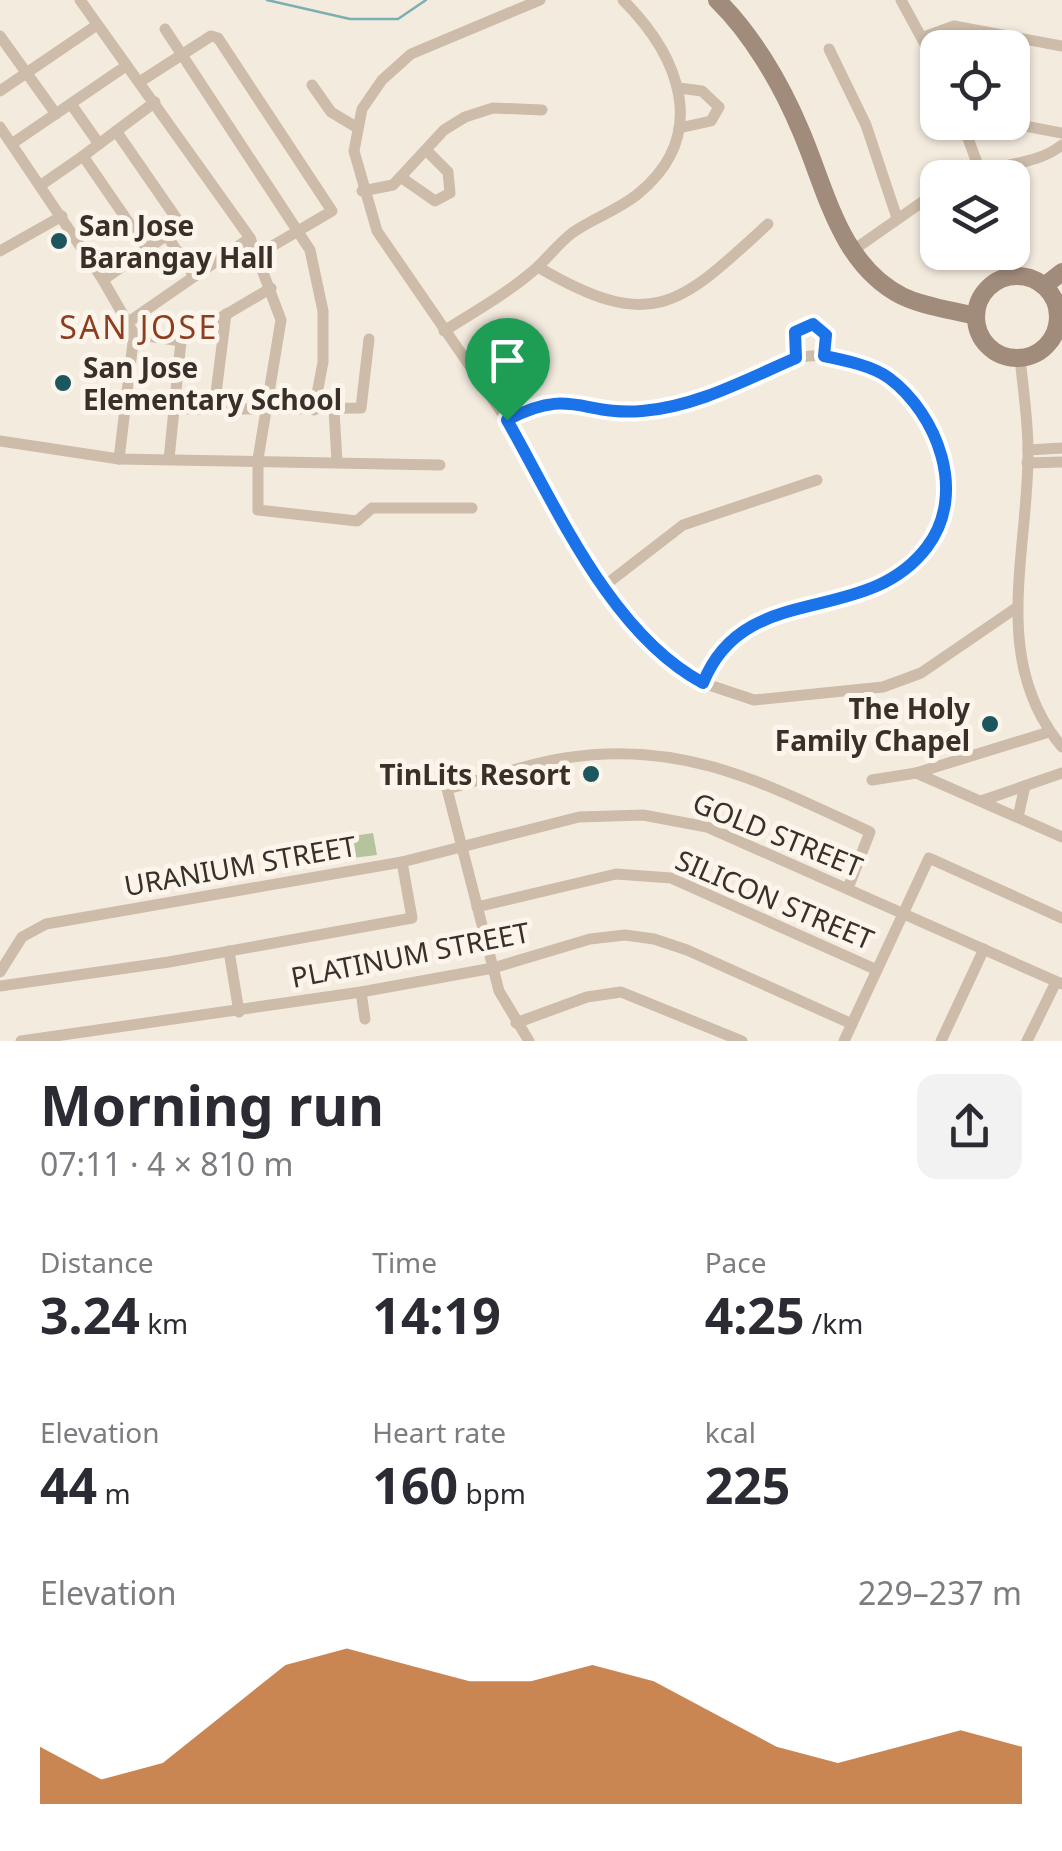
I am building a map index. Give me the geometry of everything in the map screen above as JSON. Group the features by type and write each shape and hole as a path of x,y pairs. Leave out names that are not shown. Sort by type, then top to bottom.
{"street":[{"path":"80,0 250,238 271,288 281,320 258,459 257,507 264,514 357,521 372,508 472,508"},
{"path":"540,0 411,54 382,80 356,127 354,151 362,191 377,231 507,420 604,586 640,635 672,666 703,683 754,700 884,687 920,673 1016,608"},
{"path":"444,332 538,267 570,235 640,192 668,156 679,128 679,88 658,38 623,0"},
{"path":"718,0 769,70 799,126 836,223 852,251 900,295 976,316"},
{"path":"901,0 920,31"},
{"path":"0,92 97,26"},
{"path":"943,30 954,26 976,30"},
{"path":"165,29 300,231 316,268 323,311 322,362 314,410"},
{"path":"0,36 56,114"},
{"path":"141,81 211,36 218,38 266,106 332,211 258,255"},
{"path":"1030,40 1062,46"},
{"path":"830,48 866,125 897,218"},
{"path":"8,144 126,66"},
{"path":"312,86 331,112 356,127"},
{"path":"679,88 702,91 719,107 711,121 679,128"},
{"path":"41,184 155,102"},
{"path":"72,104 98,144"},
{"path":"362,191 393,186 444,130 465,117 493,108 542,110"},
{"path":"0,127 104,280 130,328 118,460"},
{"path":"1030,128 1062,133"},
{"path":"104,280 182,224 116,131"},
{"path":"1036,161 1043,131"},
{"path":"1030,162 1062,145"},
{"path":"402,178 425,198 436,201 450,193 448,172 427,151"},
{"path":"83,156 147,249"},
{"path":"852,251 920,203"},
{"path":"0,252 62,216"},
{"path":"538,267 585,295 617,304 662,302 706,281 768,224"},
{"path":"167,236 194,276"},
{"path":"130,328 194,276 250,238"},
{"path":"1053,292 1033,279 1007,277 985,291 976,316 984,342 1007,356 1034,355 1053,337 1058,311 1053,292 1062,272"},
{"path":"130,328 180,342 271,288"},
{"path":"214,409 226,314"},
{"path":"796,358 795,332 808,324 819,326 826,335 824,356"},
{"path":"267,409 361,408 368,340"},
{"path":"169,459 180,342"},
{"path":"507,420 539,403 558,401 638,412 666,408 706,397 796,358 824,356 886,375 921,408 942,450 945,499 930,544 894,581 846,599 781,611 754,624 730,640 713,658 703,683"},
{"path":"1020,358 1028,456 1016,608 1027,685 1050,732 1062,746"},
{"path":"174,410 252,409"},
{"path":"334,410 337,462"},
{"path":"0,441 118,460 258,459 440,465"},
{"path":"1028,456 1062,448"},
{"path":"1028,456 1062,462"},
{"path":"604,586 683,525 818,480"},
{"path":"872,780 916,773 1050,732"},
{"path":"528,1041 516,1023 493,968 447,789 562,758 620,752 674,756 746,776 870,832 848,888"},
{"path":"916,773 1062,837"},
{"path":"982,801 1062,773"},
{"path":"1018,817 1025,786"},
{"name":"GOLD STREET","path":"462,847 579,817 643,815 707,827 1059,983"},
{"name":"URANIUM STREET","path":"0,972 27,932 46,924 402,862 462,847"},
{"path":"844,1041 929,858 1062,918"},
{"path":"0,986 229,952 412,918 402,862"},
{"name":"SILICON STREET","path":"477,907 616,874 652,875 687,883 877,970"},
{"name":"PLATINUM STREET","path":"21,1041 361,992 493,968 590,939 654,938 852,1024"},
{"path":"940,1041 984,950"},
{"path":"229,952 238,1012"},
{"path":"1027,1041 1059,983"},
{"path":"361,992 365,1018"},
{"path":"516,1023 587,997 621,992 742,1041"}],"green space":[{"path":"373,833 377,855 336,860 333,839"}],"waterway":[{"path":"267,0 350,19 398,19 426,0"}],"place":[{"name":"San Jose Barangay Hall","path":"59,241"},
{"name":"San Jose Elementary School","path":"63,383"},
{"name":"The Holy Family Chapel","path":"990,724"},
{"name":"TinLits Resort","path":"591,774"}],"district":[{"name":"SAN JOSE","path":"139,326"}],"route":[{"path":"813,324 826,335 824,356 886,375 921,408 942,450 945,499 930,544 894,581 846,599 781,611 754,624 730,640 713,658 703,683 672,666 640,635 604,586 507,420 539,403 558,401 638,412 706,397 796,358 795,332 803,325 813,324"}]}
